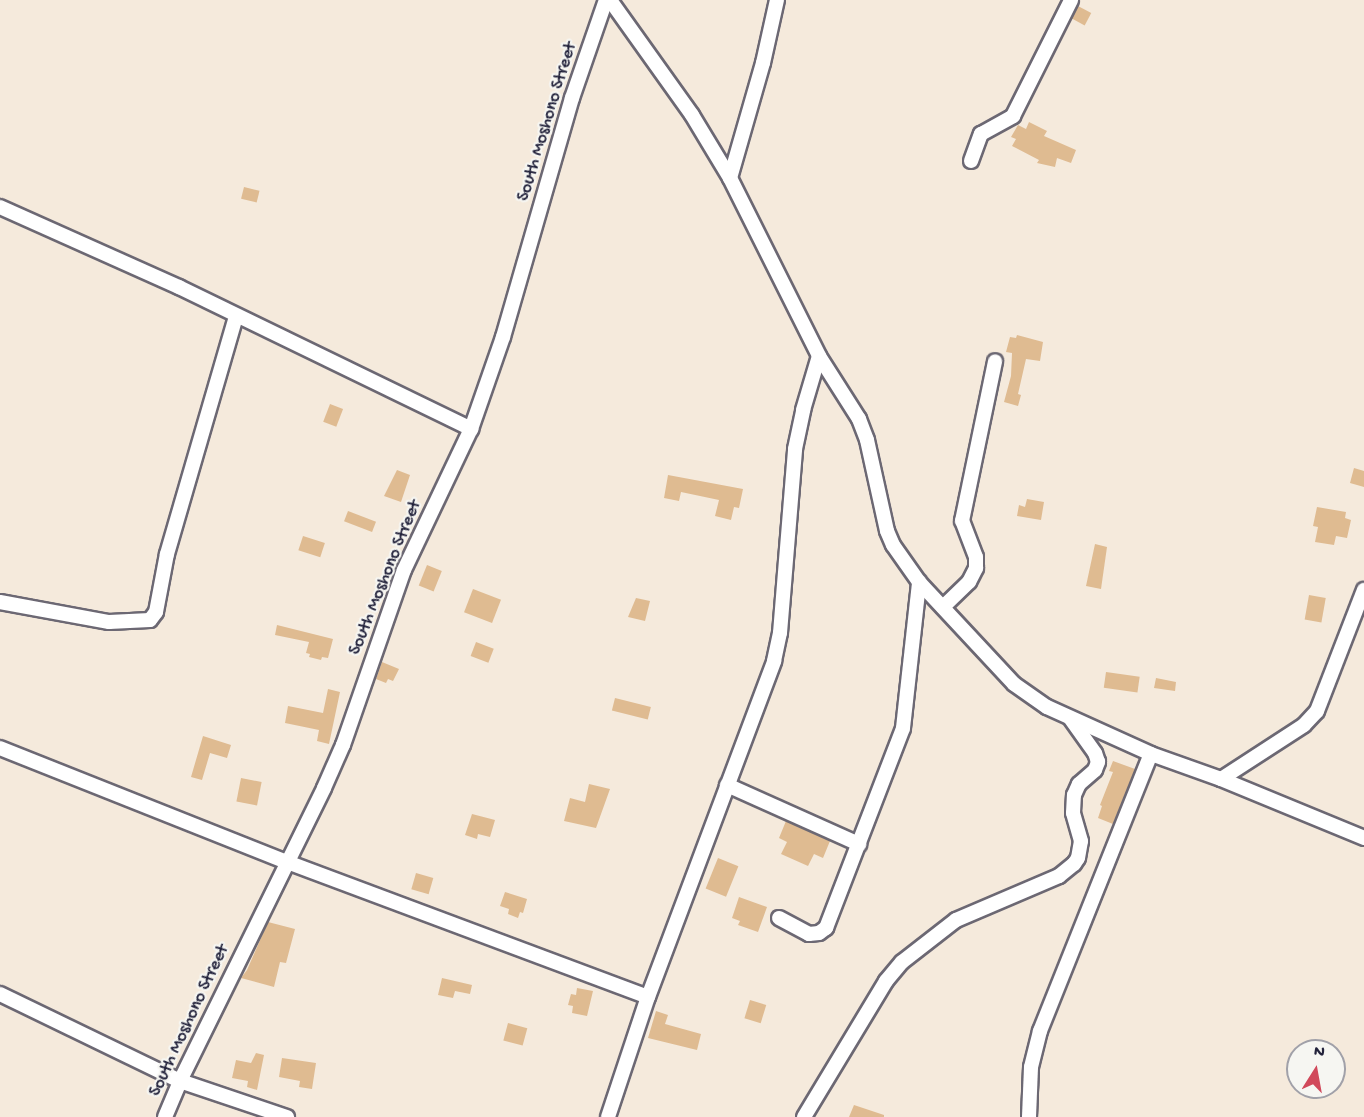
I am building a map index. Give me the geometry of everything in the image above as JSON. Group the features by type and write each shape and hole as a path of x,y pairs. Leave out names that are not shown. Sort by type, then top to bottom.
{"street":[{"path":"608,0 672,84 730,178 819,356 860,418 887,531 893,545 919,582 1014,684 1041,704 1151,754 1221,778 1364,838"},
{"name":"South Moshono Street","path":"165,1117 286,862 335,765 404,570 471,429 503,337 572,98 608,0"},
{"path":"730,178 763,63 777,0"},
{"path":"971,161 981,134 1013,116 1071,0"},
{"path":"0,207 169,282 471,429"},
{"path":"0,602 110,622 150,620 156,612 167,554 236,316"},
{"path":"608,1117 648,997 777,648 795,449 802,410 819,356"},
{"path":"943,607 969,582 976,568 976,557 962,521 994,361"},
{"path":"779,918 808,934 823,931 903,728 919,582"},
{"path":"1221,778 1304,724 1317,711 1364,590"},
{"path":"804,1117 886,981 902,962 956,920 1059,876 1078,858 1081,841 1072,801 1079,784 1095,770 1098,762 1095,753 1070,718"},
{"path":"0,748 286,862 648,997"},
{"path":"1029,1117 1031,1067 1040,1031 1151,754"},
{"path":"727,785 859,844"},
{"path":"0,994 180,1082 287,1117"}],"building":[{"path":"1078,6 1091,13 1085,25 1071,18"},
{"path":"1029,122 1047,131 1044,136 1076,150 1071,163 1057,158 1055,167 1037,163 1039,160 1012,146 1016,139 1011,137 1018,125 1026,129"},
{"path":"244,187 260,191 257,203 241,199"},
{"path":"1017,335 1043,342 1040,361 1026,359 1018,394 1021,395 1018,406 1004,402 1011,376 1012,353 1006,352 1010,337 1016,338"},
{"path":"330,404 343,409 336,427 323,422"},
{"path":"1354,468 1364,471 1364,487 1350,483"},
{"path":"397,470 410,475 401,502 384,496"},
{"path":"668,475 743,489 739,508 734,507 731,520 715,516 719,500 681,492 679,501 664,498"},
{"path":"1027,499 1044,502 1041,520 1017,516 1019,505 1025,507"},
{"path":"1317,507 1346,512 1345,518 1351,520 1347,538 1336,536 1334,545 1315,542 1318,527 1313,526"},
{"path":"348,511 376,522 372,532 344,521"},
{"path":"303,536 325,543 320,557 298,550"},
{"path":"1095,544 1107,547 1101,589 1086,586"},
{"path":"427,565 442,571 434,591 419,585"},
{"path":"473,589 501,600 492,623 464,612"},
{"path":"1309,595 1326,598 1321,623 1305,620"},
{"path":"636,598 650,601 645,621 628,617"},
{"path":"277,625 333,639 328,658 322,657 321,660 309,657 310,654 306,653 309,642 275,635"},
{"path":"476,642 494,649 488,663 471,656"},
{"path":"382,662 399,669 393,681 388,679 386,683 376,679"},
{"path":"1106,672 1140,677 1137,693 1104,688"},
{"path":"1156,678 1176,682 1175,691 1154,688"},
{"path":"328,689 340,692 329,744 317,741 319,730 285,723 288,706 323,713"},
{"path":"615,698 651,707 648,720 612,711"},
{"path":"203,736 231,745 227,758 210,753 202,780 191,777"},
{"path":"1113,761 1135,769 1113,824 1098,818 1102,806 1100,805 1113,772 1109,771"},
{"path":"241,778 262,782 257,806 236,802"},
{"path":"589,784 610,789 596,828 564,821 570,798 585,802"},
{"path":"472,814 495,820 490,837 478,834 477,839 465,835"},
{"path":"786,821 830,841 823,858 814,854 808,866 781,854 787,842 779,838"},
{"path":"718,858 738,866 726,897 706,889"},
{"path":"416,873 433,878 429,894 411,889"},
{"path":"505,892 527,899 523,913 520,912 518,918 508,914 509,909 500,906"},
{"path":"739,897 767,907 758,932 738,925 740,921 732,918"},
{"path":"268,922 295,929 286,963 280,962 274,987 241,978 247,970"},
{"path":"442,978 472,985 470,994 455,991 453,998 438,995"},
{"path":"577,988 593,991 587,1016 572,1013 573,1006 568,1005 571,994 576,995"},
{"path":"750,1000 766,1005 761,1023 744,1018"},
{"path":"656,1011 668,1015 665,1024 701,1034 697,1050 648,1038"},
{"path":"508,1023 527,1028 523,1046 503,1040"},
{"path":"256,1053 264,1055 257,1090 247,1087 248,1081 232,1078 236,1060 251,1063"},
{"path":"282,1058 316,1063 312,1089 299,1087 300,1081 279,1077"},
{"path":"854,1105 884,1115 884,1117 849,1117"}]}
